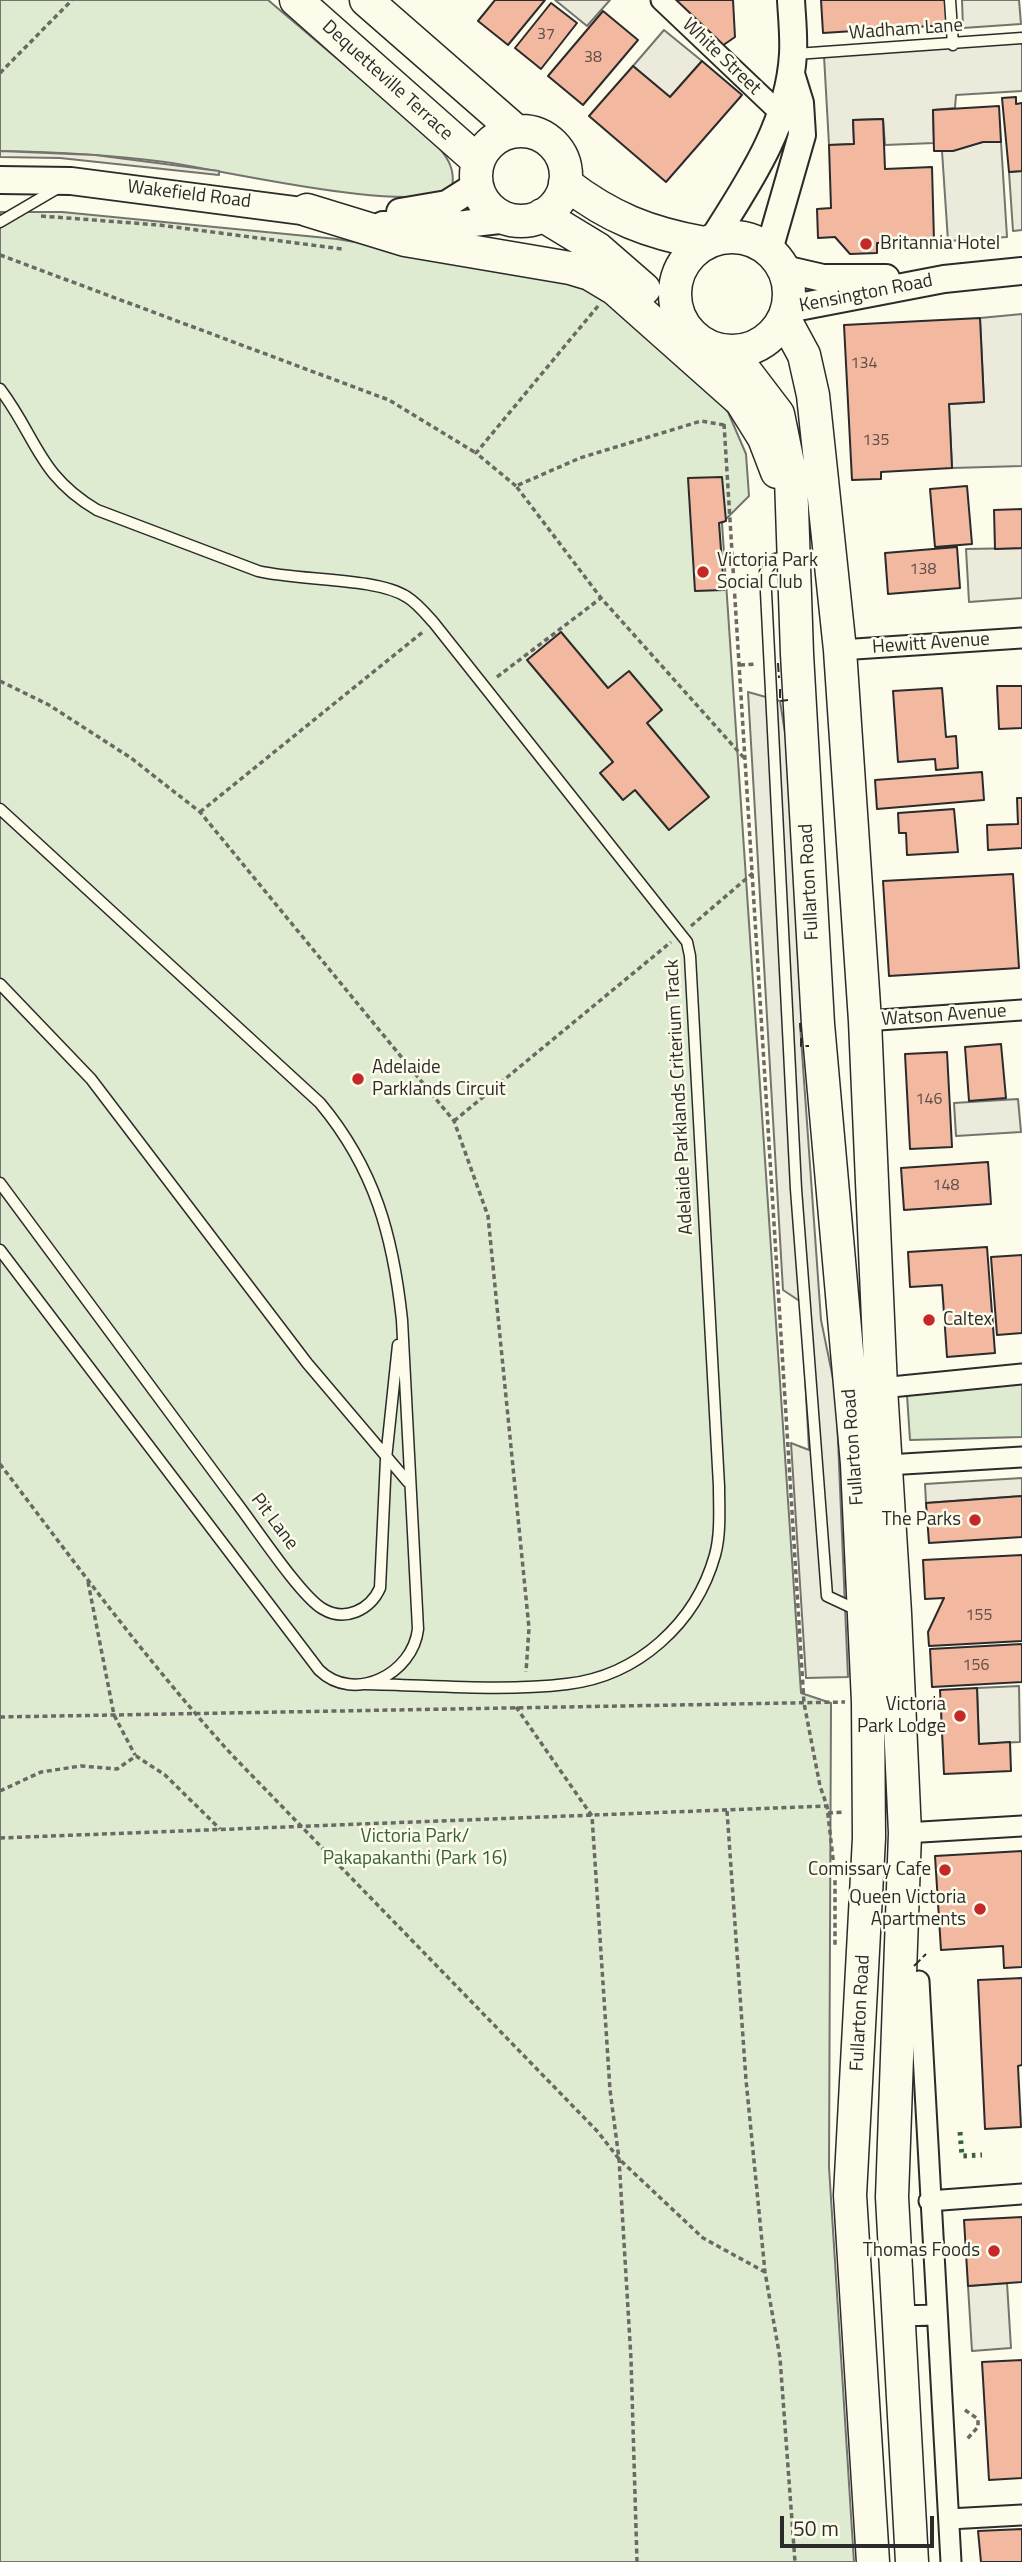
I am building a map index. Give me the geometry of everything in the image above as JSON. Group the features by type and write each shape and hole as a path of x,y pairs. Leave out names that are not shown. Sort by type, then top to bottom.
{"highway":[{"name":"Dequetteville Terrace","path":"296,0 477,173"},
{"path":"366,0 516,131 543,136 554,145 566,169 565,183 553,207 542,215 525,220 508,219 494,212 483,200 477,173 493,141 516,131"},
{"path":"565,183 598,209 629,223 667,236 709,241"},
{"path":"307,211 405,240 570,268 590,274 615,289 741,401 764,438 776,472 793,555"},
{"path":"542,215 598,249 704,344 730,351 762,343 786,313 789,288 776,259 748,239 725,237 709,241 693,251 678,273 675,300 684,325"},
{"name":"Fullarton Road","path":"786,313 810,375 840,650 865,1021 905,1833 892,2197 912,2562"},
{"name":"Fullarton Road","path":"730,351 778,414 791,478 797,654 818,1024 852,1400 868,1702 869,1838 850,2195 873,2562"},
{"path":"797,654 840,650"},
{"path":"818,1024 865,1021"},
{"path":"852,1400 881,1388"},
{"path":"869,1838 905,1833"},
{"path":"858,2319 898,2316"}],"main road":[{"path":"776,259 802,135 800,103 792,63 791,0"},
{"path":"709,241 761,165 780,113 792,63"},
{"name":"Wakefield Road","path":"307,211 416,212 447,204 477,173"},
{"name":"Wakefield Road","path":"0,180 71,181 307,211 393,227 508,219"},
{"name":"Kensington Road","path":"776,259 823,278 944,279"},
{"name":"Kensington Road","path":"786,313 944,279 1022,271"}],"street":[{"name":"White Street","path":"661,0 780,113"},
{"name":"Hewitt Avenue","path":"840,650 1022,638"},
{"name":"Watson Avenue","path":"865,1021 1022,1010"},
{"path":"881,1388 1022,1374"},
{"path":"887,1465 1022,1457"},
{"path":"905,1833 1022,1826"},
{"path":"919,1981 929,2201 951,2562"},
{"path":"929,2201 1022,2194"},
{"path":"898,2316 936,2315"},
{"path":"949,2519 1022,2515"}],"lane":[{"path":"950,0 953,45"},
{"name":"Wadham Lane","path":"792,63 1022,38"},
{"path":"0,222 71,181"},
{"name":"Adelaide Parklands Criterium Track","path":"0,389 36,452 52,473 81,501 97,510 258,571 282,577 393,590 407,597 434,623 683,933 691,956 719,1486 716,1553 706,1583 691,1609 658,1646 607,1674 569,1684 524,1686 364,1684"},
{"path":"793,555 775,558 765,572 796,1189 827,1596 864,1614"},
{"path":"0,809 320,1103 344,1133 382,1210 397,1271 402,1321 408,1482 417,1611 416,1642 411,1653 397,1669 364,1684 343,1684 331,1679 312,1662 0,1250"},
{"path":"0,984 91,1079 307,1363 408,1482"},
{"name":"Pit Lane","path":"0,1182 268,1545 311,1598 325,1610 343,1614 358,1611 370,1602 380,1588 386,1459 402,1321"}],"path":[{"path":"0,72 72,0"},
{"path":"11,214 147,223 353,251"},
{"path":"0,255 389,400 476,453 516,486 601,598 747,761"},
{"path":"476,453 603,300"},
{"path":"723,414 754,872 804,1703 820,1786 827,1806 835,1876 835,1950"},
{"path":"516,486 580,458 701,421 724,425"},
{"path":"485,687 601,598"},
{"path":"200,812 434,623"},
{"path":"740,665 760,664"},
{"path":"0,681 48,705 131,758 200,812 454,1121 488,1216 529,1628 524,1686 516,1707"},
{"path":"703,916 754,872"},
{"path":"454,1121 683,933"},
{"path":"0,1464 87,1580 194,1714 598,2132 619,2159 704,2238 765,2273"},
{"path":"87,1580 114,1715 136,1756 165,1775 220,1829"},
{"path":"0,1717 868,1702"},
{"path":"516,1707 592,1816 610,2090 619,2159 631,2359 637,2562"},
{"path":"0,1791 41,1772 81,1766 117,1769 136,1756"},
{"path":"0,1838 827,1806"},
{"path":"727,1811 746,2080 765,2273 780,2358 795,2562"},
{"path":"965,2410 978,2419 978,2427 967,2439"}],"green space":[{"path":"0,0 268,0 432,139 451,167 452,187 433,195 401,197 361,194 124,157 0,151"},
{"name":"Victoria Park/ Pakapakanthi (Park 16)","path":"0,212 62,212 337,239 587,281 703,383 728,412 746,454 749,496 722,523 801,1693 831,1703 829,2167 854,2562 0,2562"},
{"path":"1022,1382 1022,1437 910,1440 907,1395"}],"shaded area":[{"path":"555,0 610,0 587,26"},
{"path":"962,0 1019,0 1021,24 963,28"},
{"path":"664,30 702,61 670,97 633,66"},
{"path":"1022,43 1022,91 956,95 955,108 933,110 934,143 885,145 883,119 853,120 854,144 829,145 824,56"},
{"path":"983,142 1001,142 1007,237 948,241 942,151"},
{"path":"0,151 95,155 219,171 219,175 60,158 0,157"},
{"path":"1022,171 1022,230 1013,231 1009,172"},
{"path":"1022,314 1022,466 952,468 949,404 984,402 980,318"},
{"path":"1022,548 1022,598 969,602 966,549"},
{"path":"748,692 780,701 786,739 803,1023 800,1024 821,1320 836,1393 848,1677 806,1678 791,1443 809,1450 801,1302 783,1290"},
{"path":"1018,1099 1021,1132 956,1136 954,1103"},
{"path":"1022,1478 1022,1496 926,1503 925,1484"},
{"path":"1019,1686 1020,1742 979,1744 977,1688"},
{"path":"1007,2283 1011,2348 972,2351 968,2286"}],"building":[{"path":"495,0 545,0 508,45 478,21"},
{"path":"675,0 733,0 735,37 722,46"},
{"path":"821,0 945,0 947,25 823,33"},
{"path":"551,3 577,23 541,69 515,48"},
{"path":"603,11 638,40 583,105 548,76"},
{"path":"702,61 742,95 666,182 589,116 633,66 670,97"},
{"path":"1016,97 1016,104 1022,103 1022,171 1009,172 1002,98"},
{"path":"999,106 1001,142 983,142 953,151 934,151 933,110"},
{"path":"883,119 885,169 932,167 934,241 877,243 877,253 850,254 835,237 818,238 817,209 831,208 829,145 854,144 853,120"},
{"path":"980,318 984,402 949,404 952,468 881,472 881,479 852,480 844,325"},
{"path":"722,477 726,521 719,523 724,590 695,591 688,478"},
{"path":"967,486 972,544 935,547 930,489"},
{"path":"1022,509 1022,548 995,549 994,510"},
{"path":"957,547 960,588 888,594 885,553"},
{"path":"561,632 608,688 629,671 662,710 647,723 709,797 669,830 635,790 623,800 600,773 613,762 527,660"},
{"path":"997,686 1022,686 1022,728 999,729"},
{"path":"942,688 946,737 956,736 958,768 936,770 935,759 898,762 893,691"},
{"path":"982,772 984,800 877,809 875,780"},
{"path":"1017,798 1022,798 1022,848 988,850 987,825 1018,824"},
{"path":"954,809 958,852 907,855 906,833 899,833 898,813"},
{"path":"1013,874 1019,968 889,976 883,881"},
{"path":"1001,1044 1006,1098 969,1101 965,1047"},
{"path":"947,1052 952,1147 910,1149 905,1054"},
{"path":"988,1162 991,1204 904,1210 901,1168"},
{"path":"987,1247 995,1353 947,1357 942,1285 910,1287 908,1252"},
{"path":"1022,1255 1022,1333 997,1335 991,1257"},
{"name":"The Parks","path":"1022,1496 1022,1537 929,1543 926,1503"},
{"path":"1022,1555 1022,1641 929,1646 928,1632 944,1598 925,1599 923,1560"},
{"path":"1022,1644 1022,1682 932,1687 930,1649"},
{"name":"Victoria Park Lodge","path":"977,1688 979,1744 1010,1742 1011,1771 944,1774 940,1690"},
{"name":"Queen Victoria Apartments","path":"1022,1851 1022,1967 1004,1968 1003,1946 941,1950 935,1856"},
{"path":"1022,1978 1022,2065 1018,2066 1021,2127 985,2129 978,1980"},
{"name":"Thomas Foods","path":"1022,2217 1022,2282 968,2286 964,2220"},
{"path":"1022,2360 1022,2478 989,2480 982,2362"},
{"path":"1022,2529 1022,2562 981,2562 978,2531"}],"hedge":[{"path":"960,2132 962,2156 982,2155"}],"fence":[{"path":"778,663 779,678"},
{"path":"780,689 780,701 788,700"},
{"path":"800,1023 801,1032"},
{"path":"801,1038 801,1046 809,1046"},
{"path":"914,1966 926,1954"}],"place":[{"name":"Britannia Hotel","path":"866,244"},
{"name":"Victoria Park Social Club","path":"703,572"},
{"name":"Adelaide Parklands Circuit","path":"358,1079"},
{"name":"Caltex","path":"929,1320"},
{"name":"The Parks","path":"975,1520"},
{"name":"Victoria Park Lodge","path":"960,1716"},
{"name":"Comissary Cafe","path":"945,1870"},
{"name":"Queen Victoria Apartments","path":"980,1909"},
{"name":"Thomas Foods","path":"994,2251"}]}
